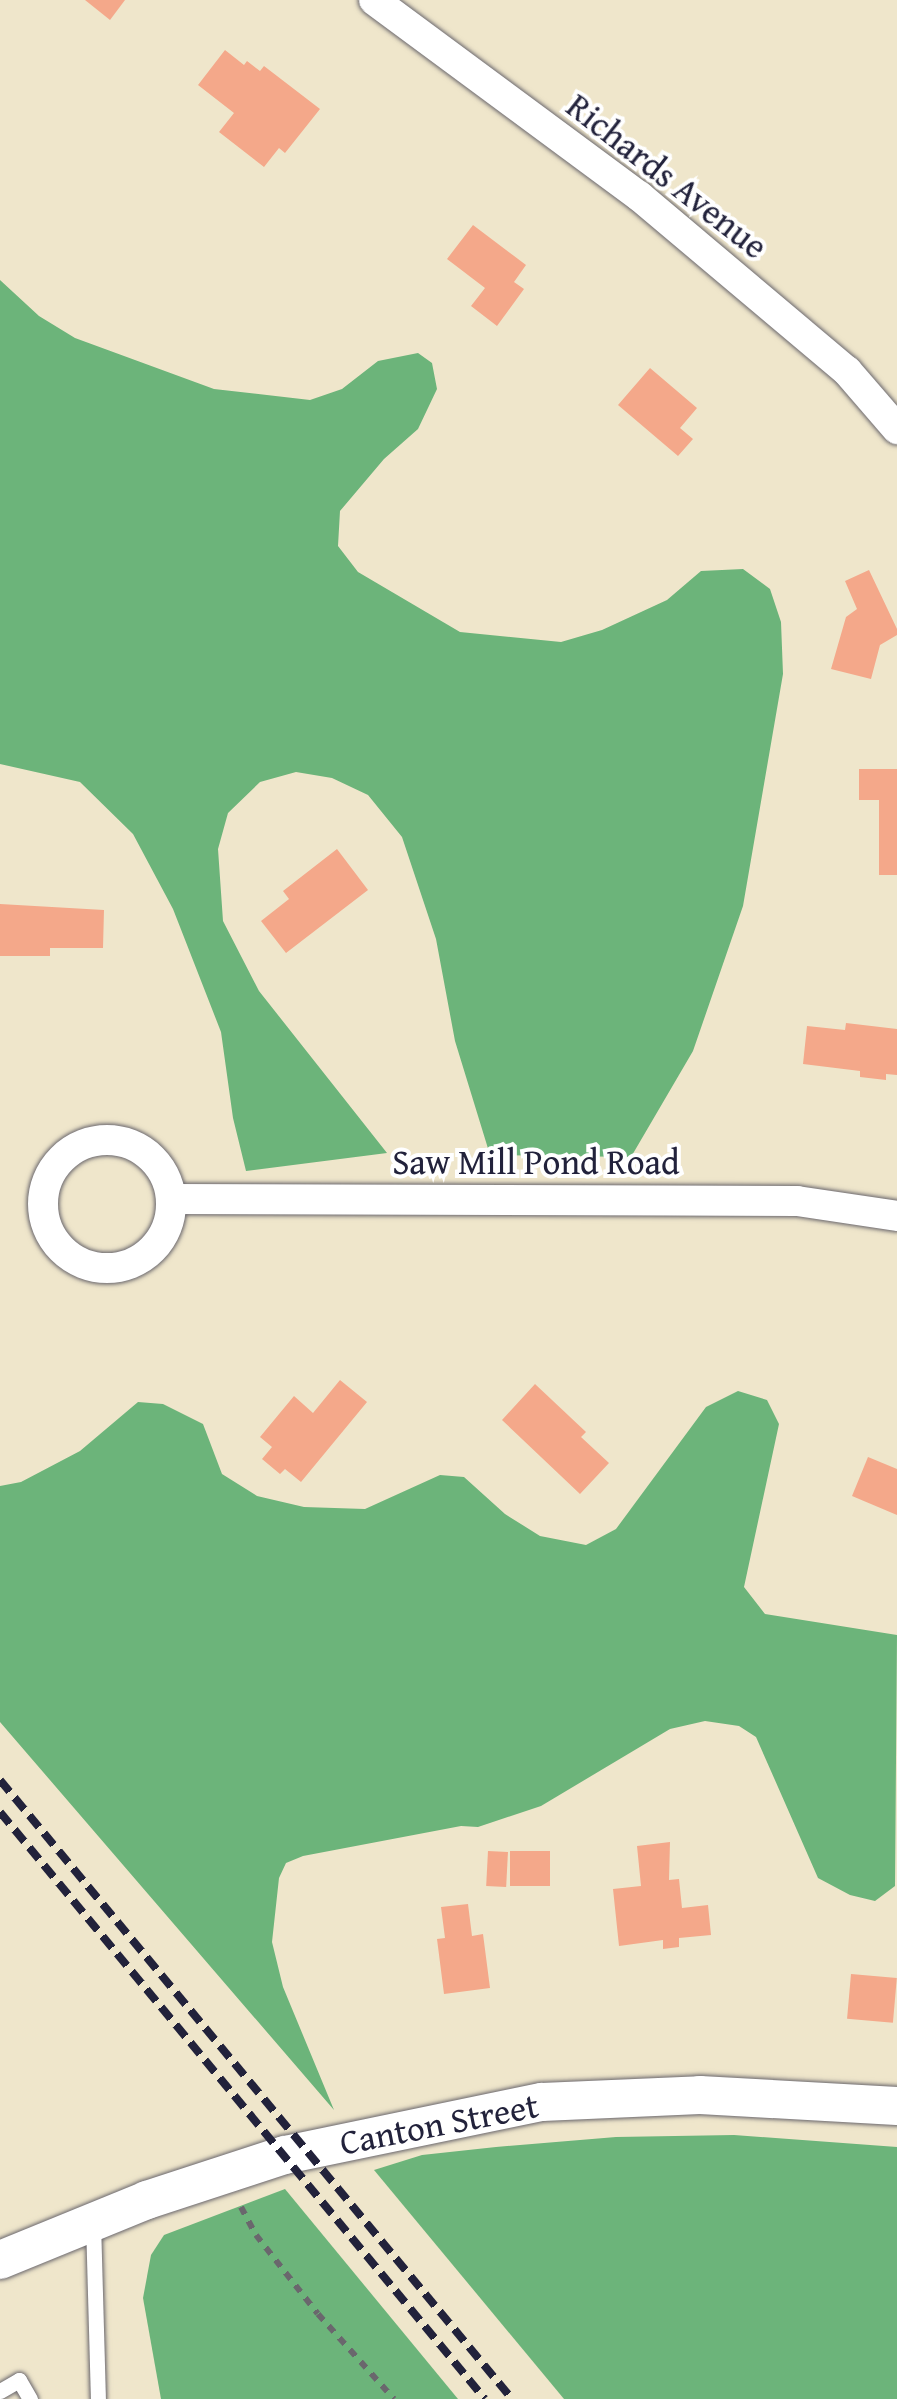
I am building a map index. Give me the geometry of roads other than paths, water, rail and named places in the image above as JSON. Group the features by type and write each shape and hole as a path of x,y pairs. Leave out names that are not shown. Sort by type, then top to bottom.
{"street":[{"name":"Richards Avenue","path":"374,0 639,196 847,371 897,429"},
{"path":"110,1139 141,1148 157,1162 172,1199 166,1233 141,1260 107,1268 73,1258 57,1244 46,1222 43,1199 62,1158 78,1146 110,1139"},
{"name":"Saw Mill Pond Road","path":"172,1199 797,1201 897,1216"},
{"name":"Canton Street","path":"0,2260 93,2222 285,2154 542,2102 700,2095 897,2106"}],"lane":[{"path":"93,2222 98,2399"},
{"path":"0,2391 19,2380 30,2399"}],"railway":[{"path":"0,1780 512,2399"},
{"path":"0,1812 485,2399"}]}
